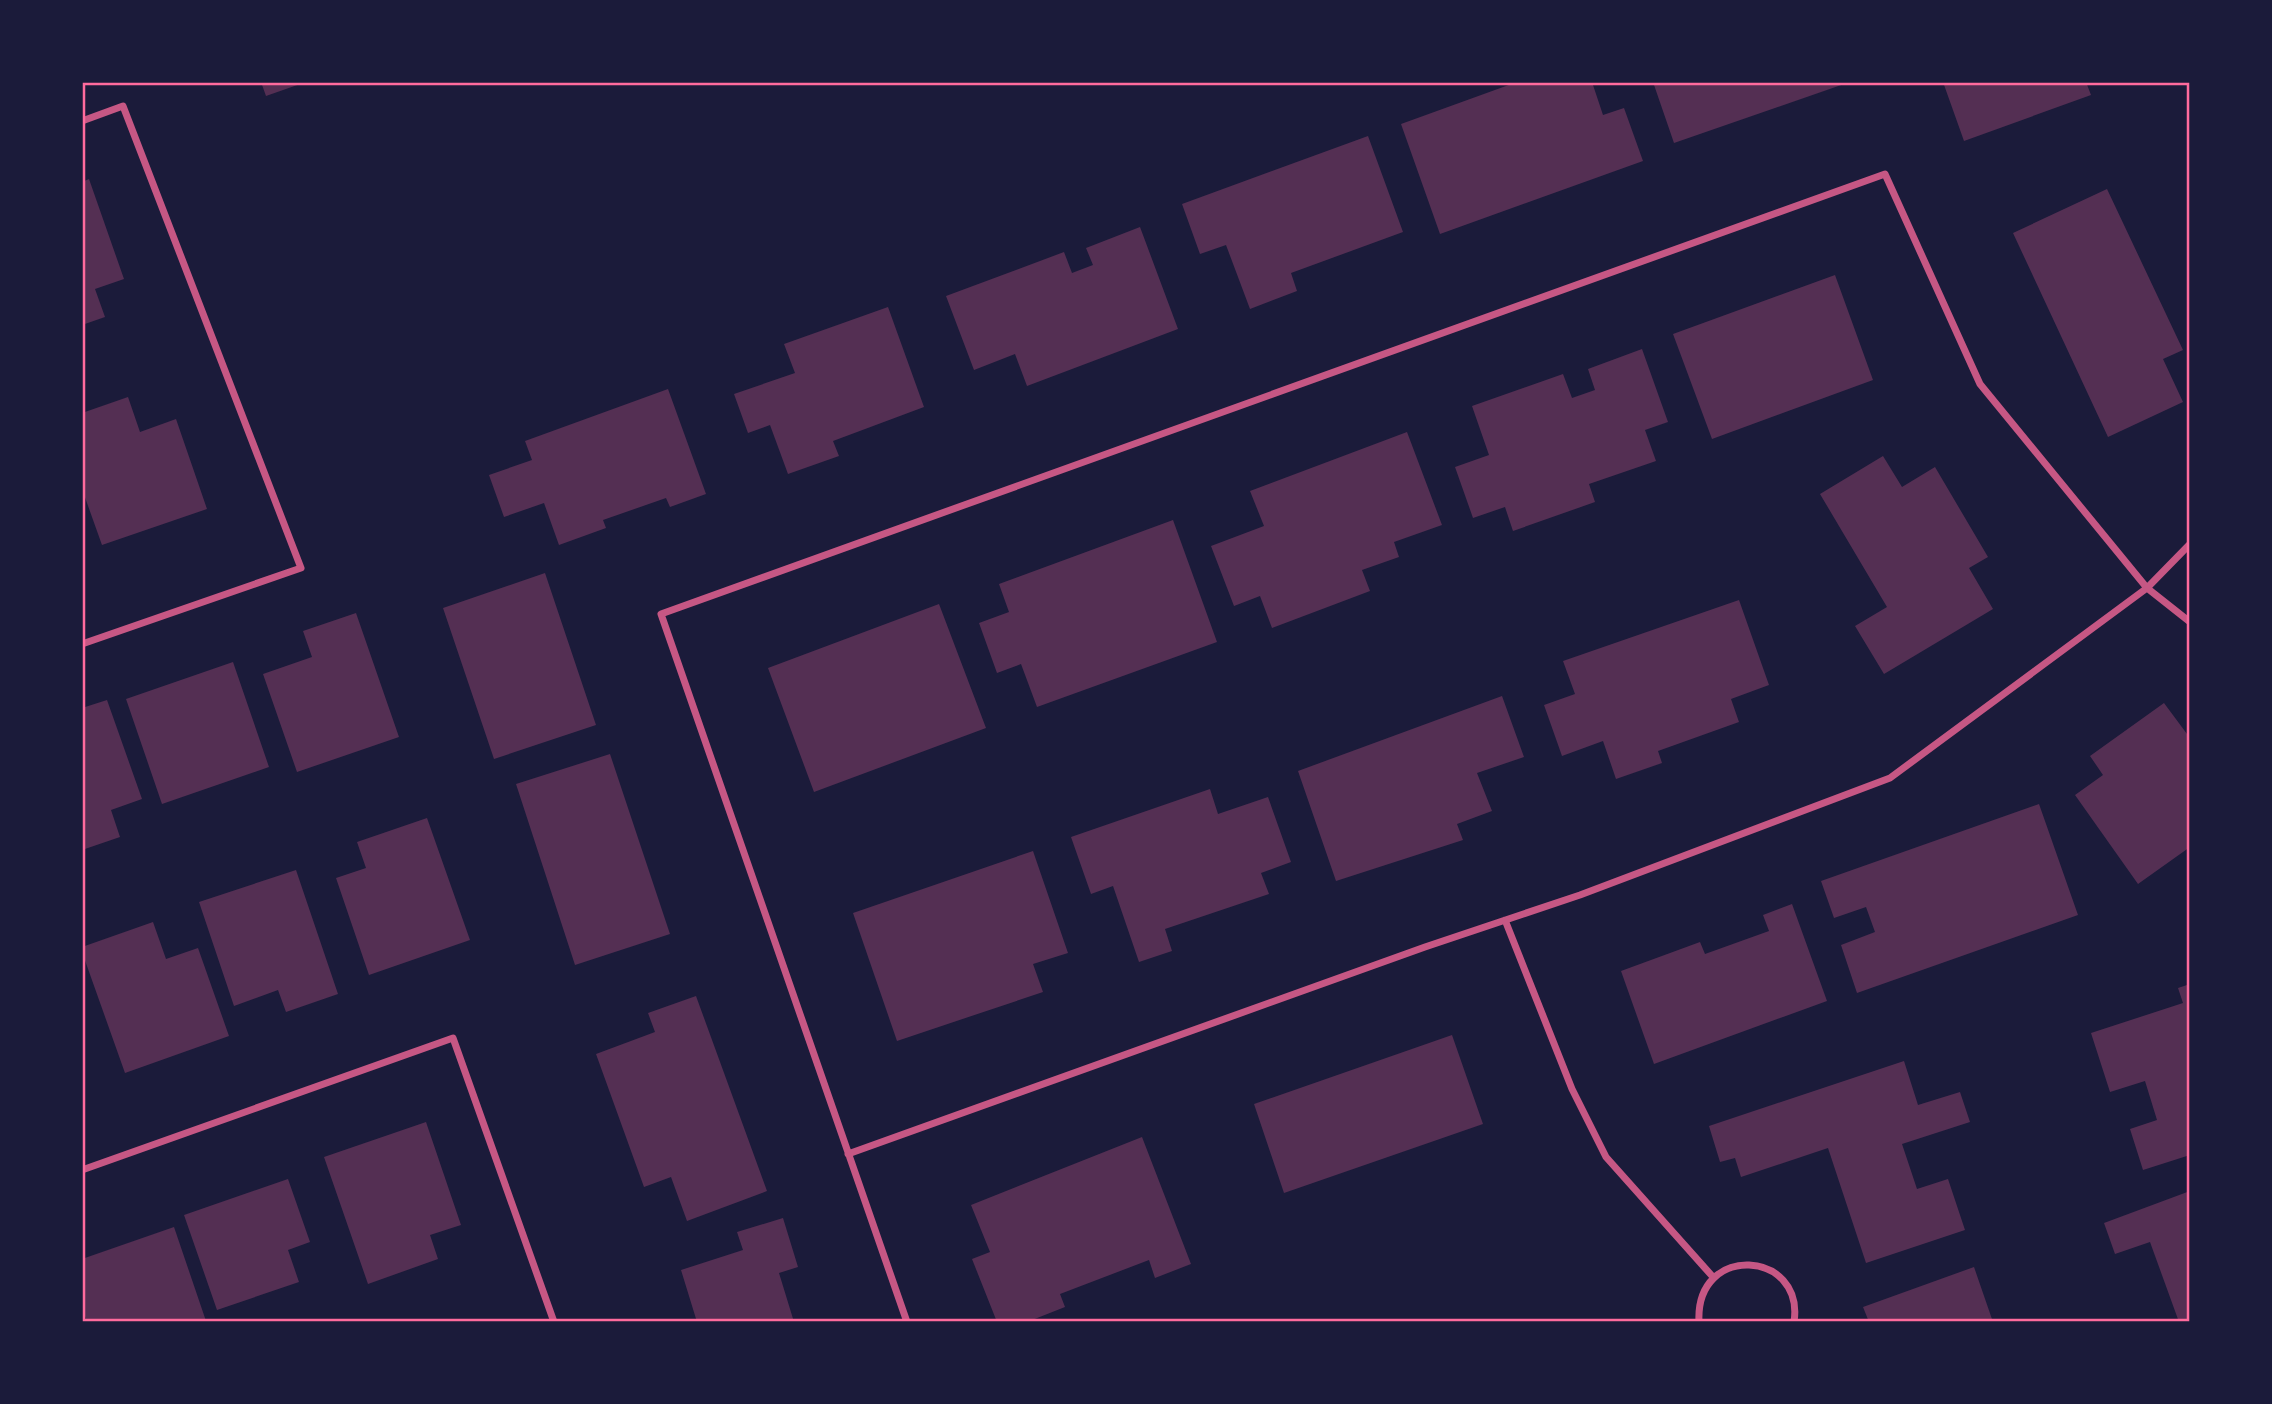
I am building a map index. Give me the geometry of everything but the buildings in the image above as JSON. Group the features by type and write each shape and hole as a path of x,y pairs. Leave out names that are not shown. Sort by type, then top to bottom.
{"street":[{"path":"82,121 123,106 301,568 82,644"},
{"path":"907,1322 662,614 1885,174 1980,384 2147,588 2190,622"},
{"path":"848,1154 1580,895 1890,778 2147,588 2190,544"},
{"path":"1506,920 1572,1089 1606,1157 1713,1277"},
{"path":"82,1170 453,1038 554,1322"},
{"path":"1699,1322 1699,1305 1704,1290 1713,1277 1727,1268 1742,1264 1759,1265 1774,1272 1785,1282 1794,1297 1794,1322"}]}
